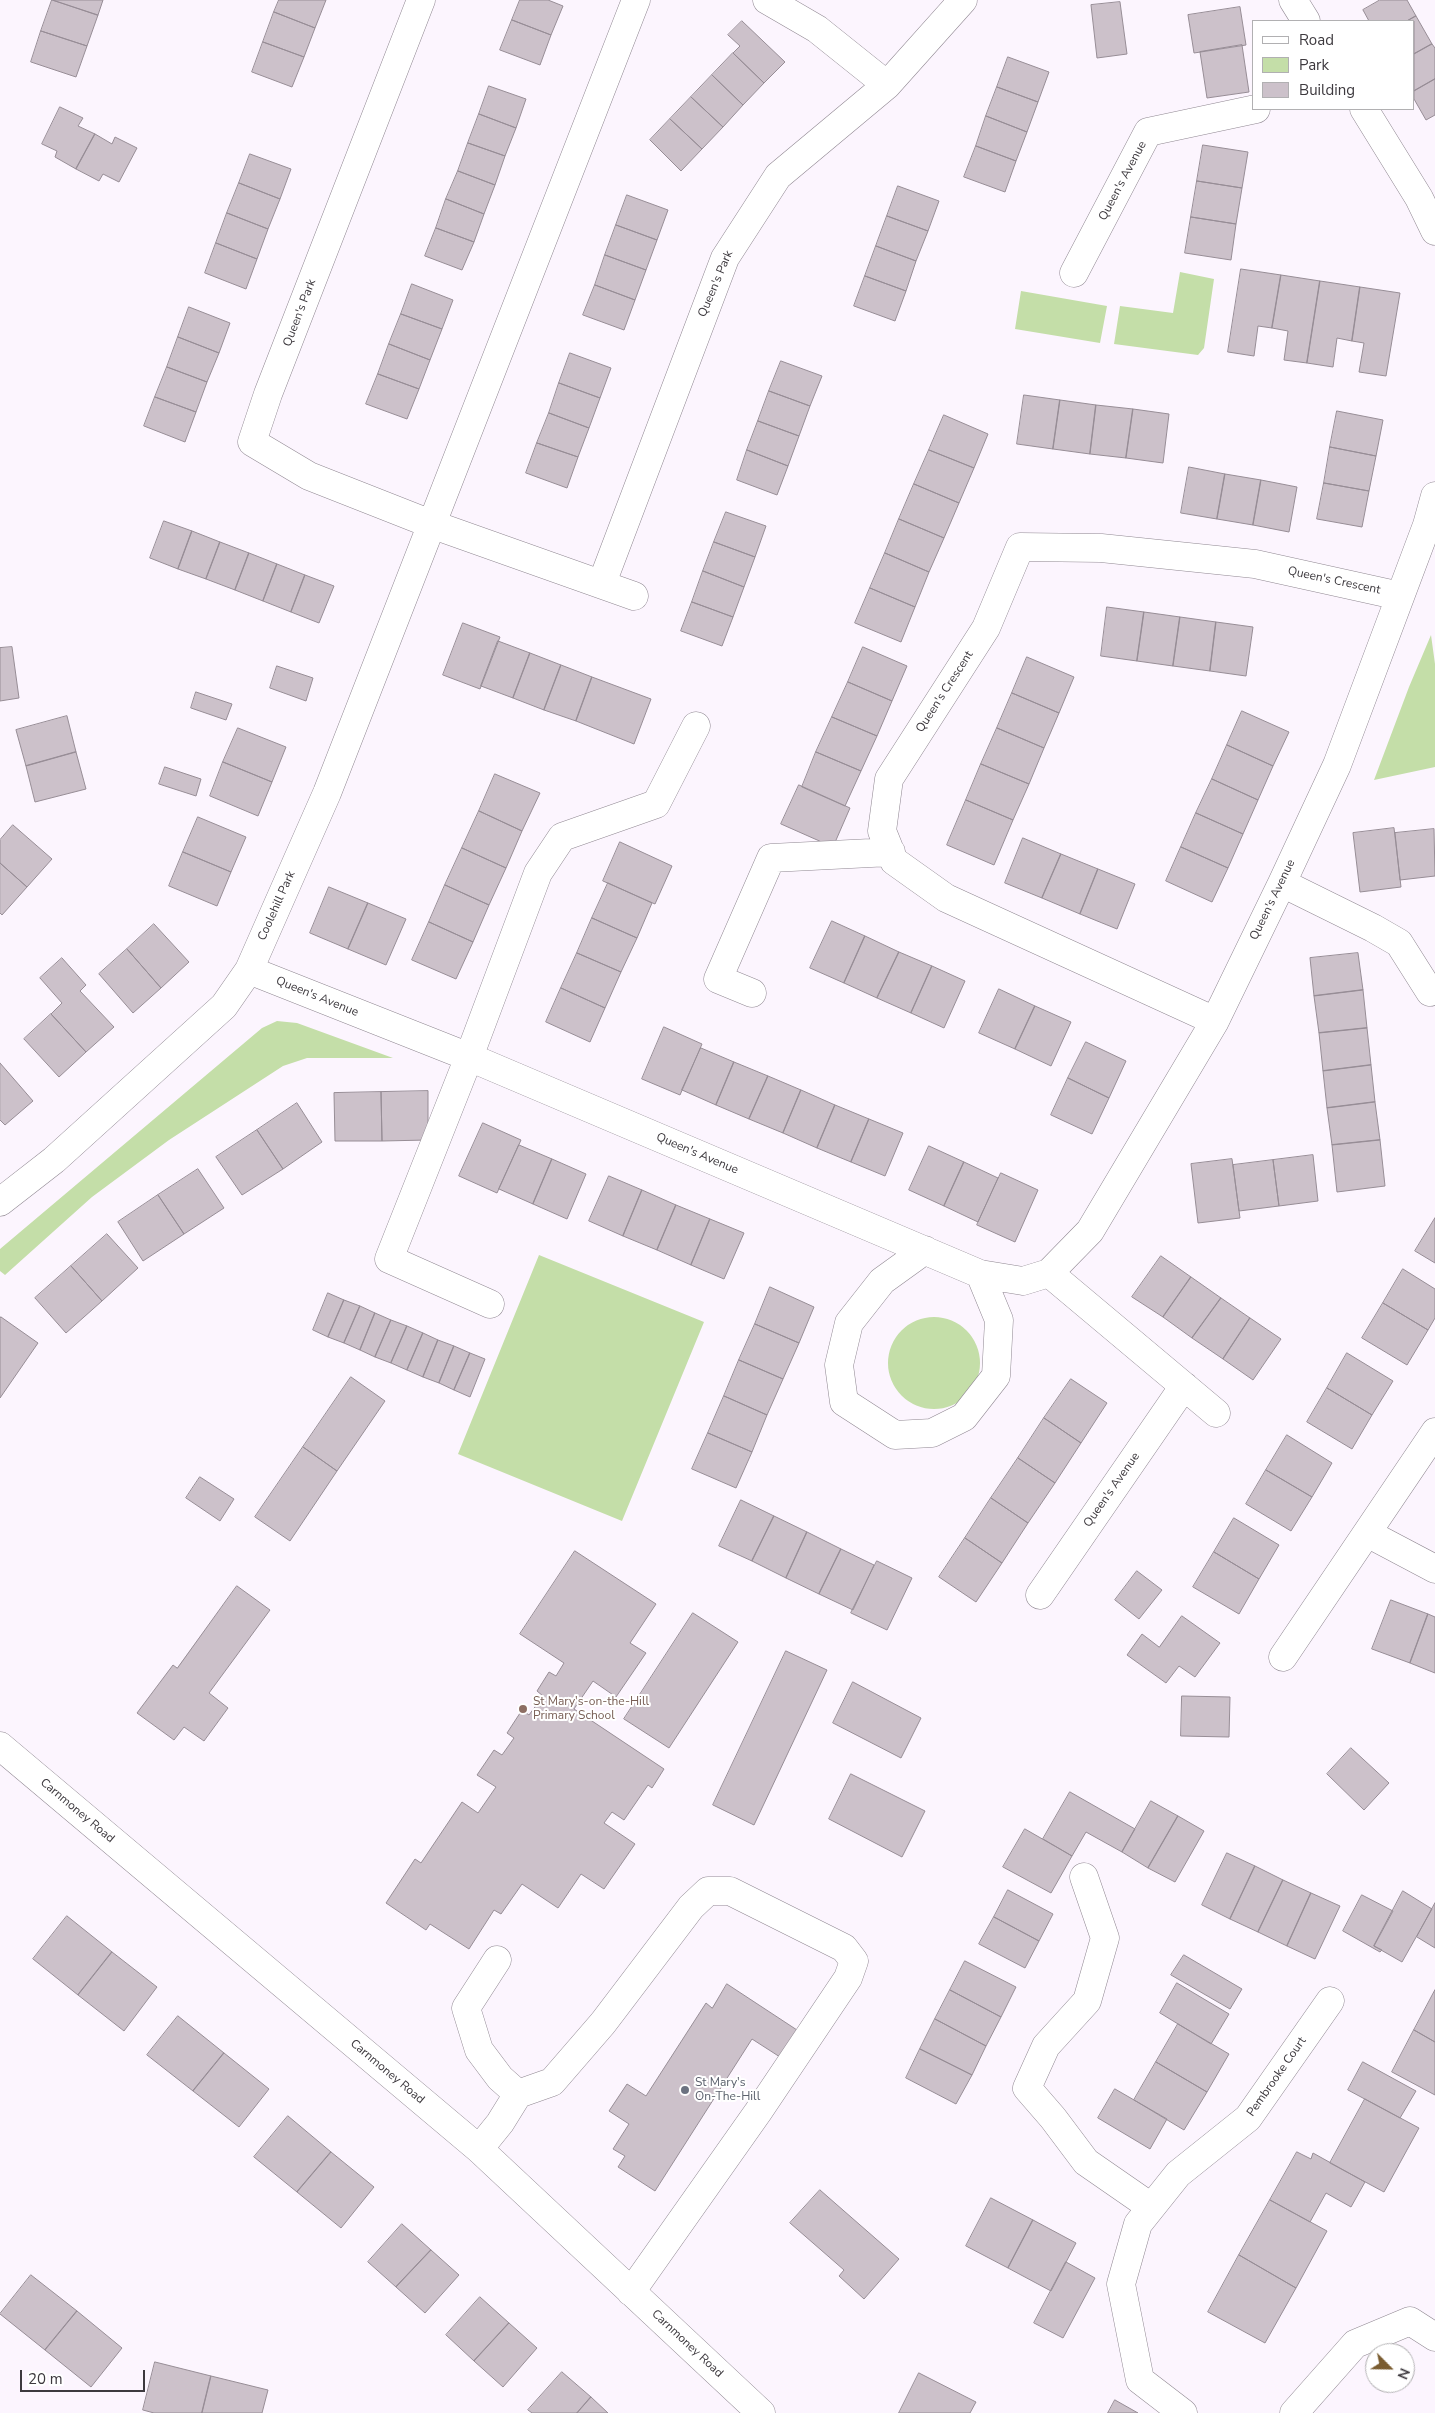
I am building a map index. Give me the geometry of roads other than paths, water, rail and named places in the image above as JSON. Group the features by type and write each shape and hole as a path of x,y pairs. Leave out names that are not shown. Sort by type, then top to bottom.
{"street":[{"name":"Queen's Park","path":"422,0 268,394 252,442 310,476 431,524 602,583 634,596"},
{"path":"431,524 636,0"},
{"path":"767,0 818,29 887,85"},
{"name":"Queen's Park","path":"602,583 725,258 778,176 887,85 963,0"},
{"name":"Queen's Avenue","path":"1074,273 1148,132 1252,110"},
{"path":"1365,110 1427,193 1435,232"},
{"name":"Queen's Avenue","path":"249,970 469,1057 980,1274 1023,1281 1049,1273 1090,1231 1215,1021 1337,765 1427,525 1435,496"},
{"name":"Coolehill Park","path":"0,1202 54,1160 224,1006 249,970 327,793 431,524"},
{"name":"Queen's Crescent","path":"1215,1021 946,898 894,861 882,831 889,779 986,628 1020,547 1101,548 1255,564 1400,596"},
{"path":"490,1304 389,1259 469,1057 538,873 562,837 656,804 696,726"},
{"path":"752,993 718,978 771,858 891,852"},
{"path":"1282,883 1373,928 1398,943 1430,992"},
{"path":"925,1250 882,1281 849,1323 839,1366 844,1402 895,1435 932,1433 964,1417 996,1376 999,1320 980,1274"},
{"path":"1049,1273 1216,1413"},
{"name":"Queen's Avenue","path":"1040,1595 1184,1386"},
{"path":"1284,1658 1435,1432"},
{"path":"1367,1533 1435,1569"},
{"name":"Carnmoney Road","path":"0,1746 478,2149 761,2413"},
{"path":"1084,1877 1105,1938 1087,2001 1046,2046 1027,2088 1053,2118 1086,2162 1151,2207"},
{"path":"478,2149 500,2123 518,2094 552,2082 603,2023 691,1907 708,1891 730,1891 844,1948 854,1960 848,1978 758,2112 631,2292"},
{"path":"497,1960 466,2008 479,2050 500,2078 518,2094"},
{"name":"Pembrooke Court","path":"1183,2413 1140,2380 1121,2284 1138,2224 1178,2174 1248,2118 1330,2001"},
{"path":"1294,2413 1355,2344 1410,2321 1435,2337"}],"place":[{"name":"St Mary's-on-the-Hill Primary School","path":"523,1709"},
{"name":"St Mary's On-The-Hill","path":"685,2090"}]}
